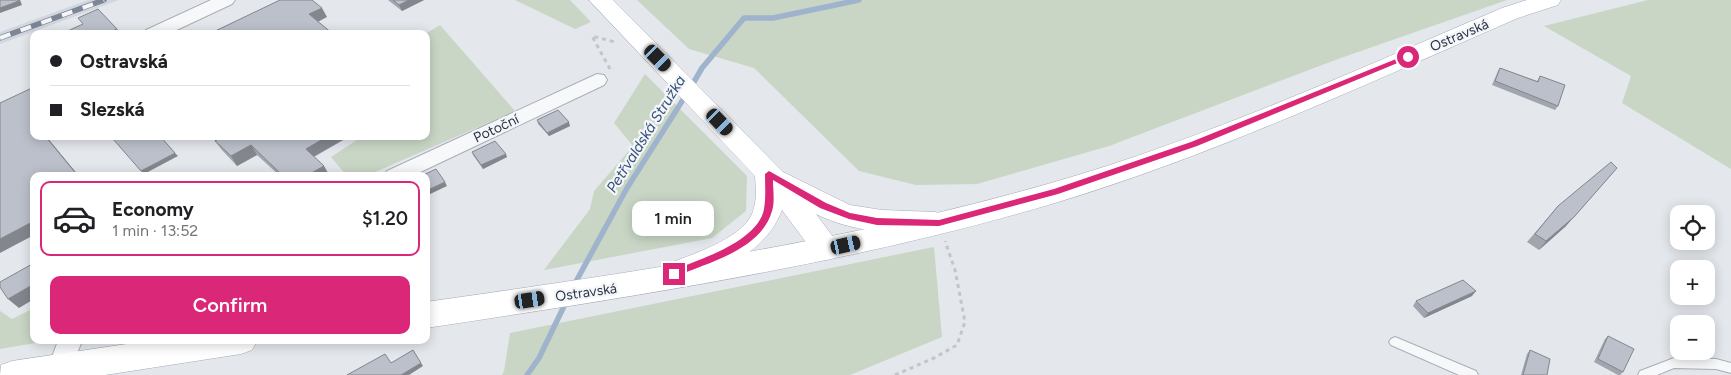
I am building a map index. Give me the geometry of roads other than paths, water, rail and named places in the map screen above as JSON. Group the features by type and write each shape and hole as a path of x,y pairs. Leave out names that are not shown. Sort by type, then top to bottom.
{"main road":[{"path":"600,0 769,174 827,249"},
{"name":"Ostravská","path":"430,314 656,281 827,249 939,223 1055,192 1194,144 1510,13 1550,0"},
{"path":"769,174 823,206 849,216 877,222 939,223"},
{"path":"656,281 732,249 748,238 763,222 768,210 769,174"},
{"path":"12,375 65,354 200,344"}],"street":[{"path":"161,30 226,0"},
{"name":"Potoční","path":"402,172 597,80"}],"lane":[{"path":"1395,342 1472,375"},
{"path":"1644,375 1674,363 1716,364 1731,368"}],"waterway":[{"name":"Petřvaldská Stružka","path":"691,87 702,68 744,18 773,18 859,0"},
{"name":"Petřvaldská Stružka","path":"573,287 627,188 686,95"},
{"name":"Petřvaldská Stružka","path":"527,375 539,358 566,302"}],"railway":[{"path":"0,38 104,0"}]}
